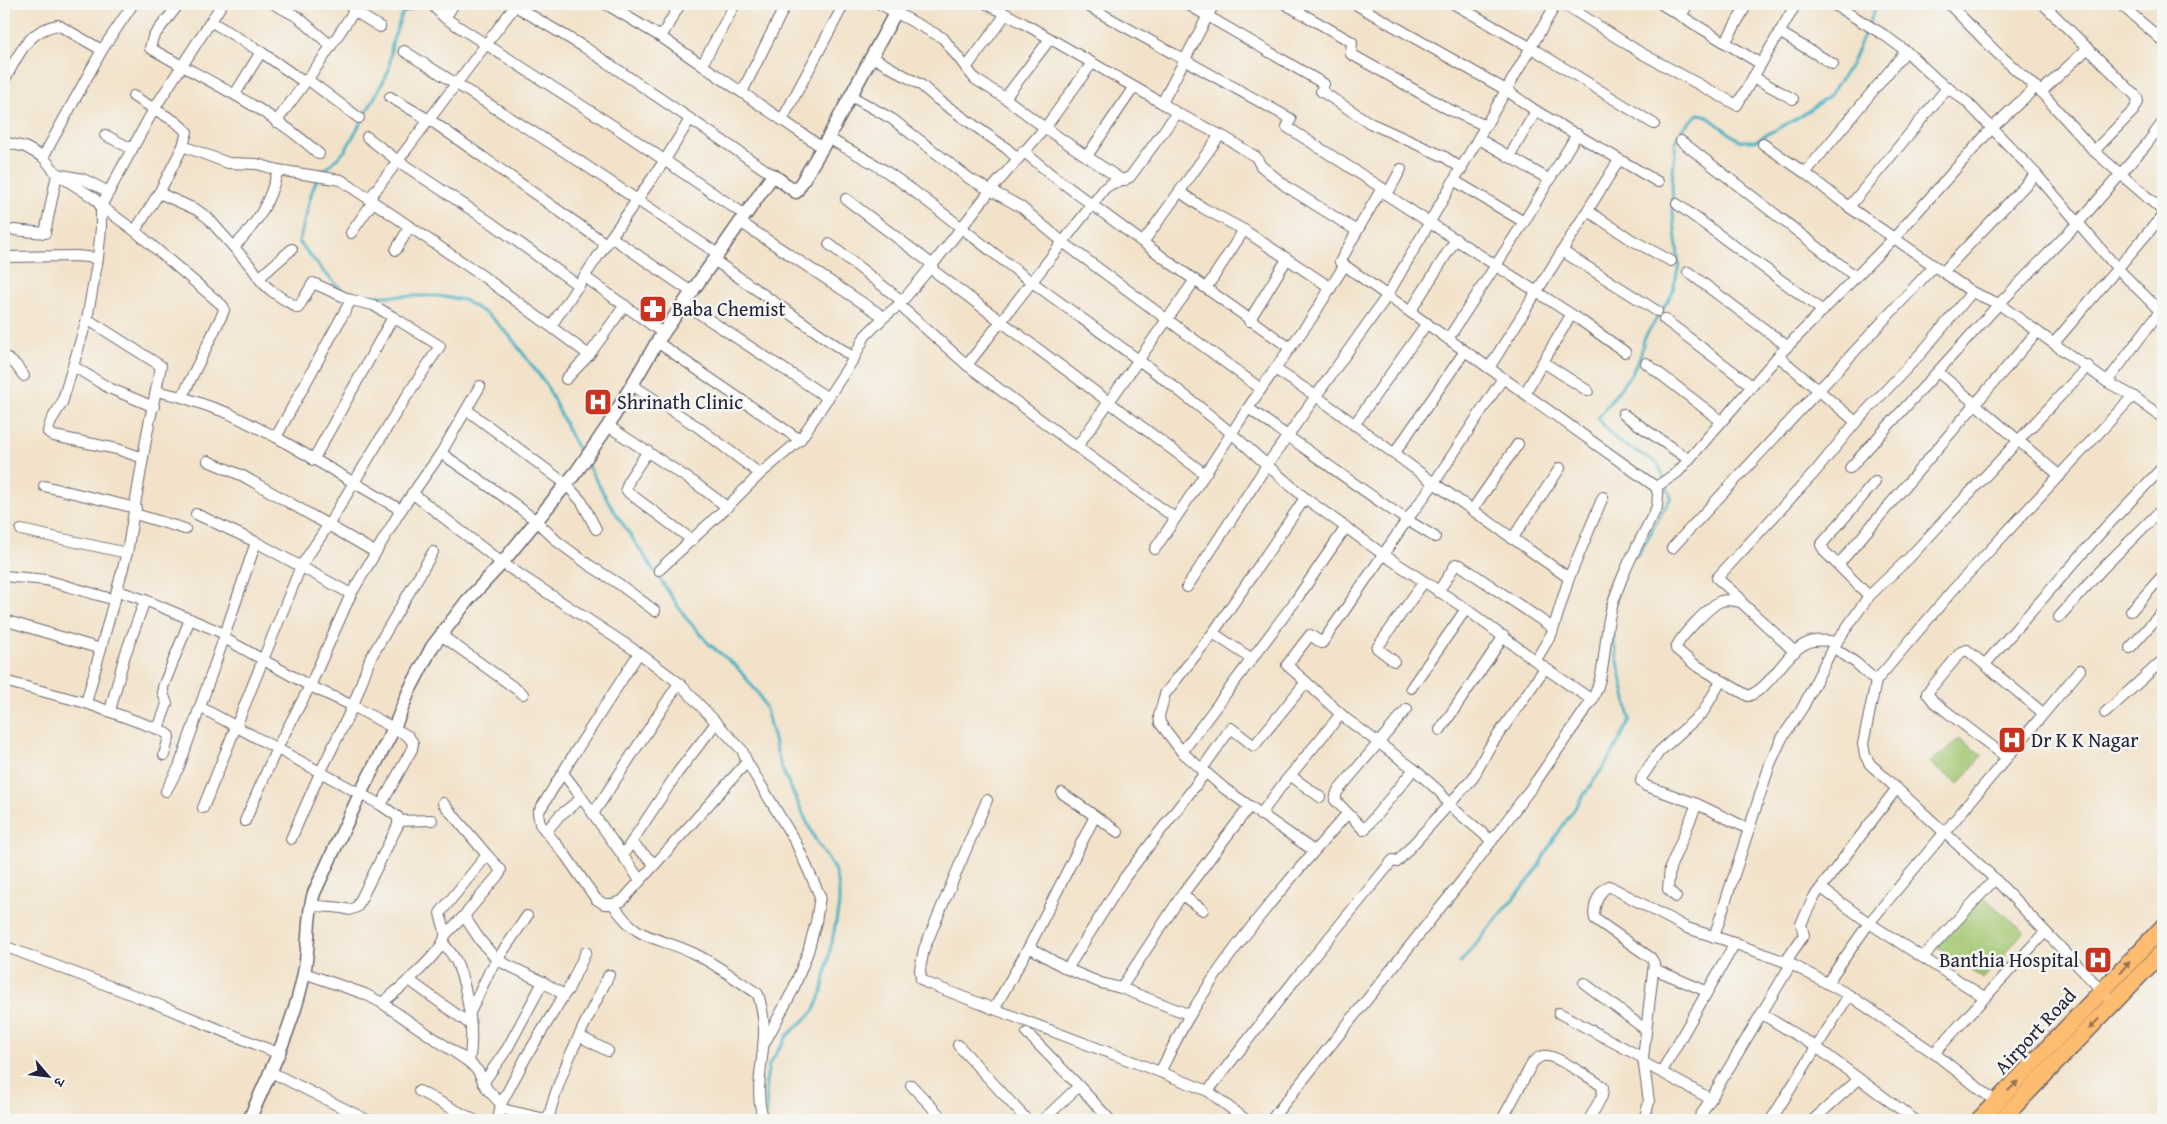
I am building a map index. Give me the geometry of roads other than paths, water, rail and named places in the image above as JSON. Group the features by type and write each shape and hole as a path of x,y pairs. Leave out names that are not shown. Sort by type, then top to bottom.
{"main road":[{"name":"Airport Road","path":"2001,1120 2108,997 2163,927"},
{"name":"Airport Road","path":"1979,1120 2108,997 2163,951"}],"street":[{"path":"179,4 153,37 150,48 235,94 299,137 319,154"},
{"path":"143,458 117,448 54,436 48,432 50,422 62,404 87,319 98,258 101,228 100,206 154,109 222,4"},
{"path":"274,4 298,17 330,45"},
{"path":"404,4 420,4"},
{"path":"431,4 446,18 665,160 742,218 884,317"},
{"path":"446,18 454,4"},
{"path":"606,4 623,8 661,37 782,120 889,174 1192,399 1305,498 1424,583 1466,609 1545,668 1592,700"},
{"path":"661,37 680,4"},
{"path":"702,65 735,4"},
{"path":"742,92 786,4"},
{"path":"782,120 844,4"},
{"path":"880,4 898,8 944,38 975,79 1120,179 1125,180"},
{"path":"987,4 1256,157 1260,166 1287,187 1357,231"},
{"path":"1084,4 1291,120 1287,127 1538,292 1625,352"},
{"path":"1187,4 1324,84 1321,91 1370,123 1445,157 1462,169"},
{"path":"1162,103 1214,4"},
{"path":"1285,4 1352,42 1351,54 1450,110 1486,126"},
{"path":"1355,4 1506,90 1536,111 1658,182"},
{"path":"1454,4 1530,47 1654,124"},
{"path":"1188,587 1267,466 1387,296 1556,4"},
{"path":"1564,4 1641,53 1737,105 1796,4"},
{"path":"1661,4 1761,64"},
{"path":"1681,16 1688,4"},
{"path":"1725,42 1748,4"},
{"path":"1833,4 1884,35 1906,51 1967,102 2036,174 2117,268 2162,313 2107,382"},
{"path":"1949,4 1995,51 2039,89 2094,151 2163,211"},
{"path":"2043,4 2134,92 2138,102 2134,110 2094,151"},
{"path":"2120,4 2163,41"},
{"path":"351,233 398,161 487,43 513,5 584,47 796,192 826,143 898,8"},
{"path":"43,157 102,50 130,6"},
{"path":"276,122 330,45 352,7 380,27"},
{"path":"966,68 1006,14"},
{"path":"212,22 306,81 359,118"},
{"path":"4,81 25,42 33,34 51,26 58,24 102,50"},
{"path":"1779,32 1833,64"},
{"path":"1005,98 1050,39"},
{"path":"1271,1120 1492,841 1537,780 1597,692 1606,653 1611,611 1622,577 1657,507 1659,485 1678,472 1787,346 1894,238 1992,128 2088,48"},
{"path":"404,51 636,199 854,358"},
{"path":"1805,172 1906,51"},
{"path":"235,94 261,52"},
{"path":"872,56 922,85 937,99 1006,148 1020,155 1093,205 1290,348"},
{"path":"659,570 760,474 800,440 854,358 865,336 901,303 931,267 990,191 1045,128 1092,63"},
{"path":"1753,77 1793,99"},
{"path":"1087,156 1134,87"},
{"path":"1849,207 1948,88"},
{"path":"134,96 176,122 187,132 183,146 159,193 135,231"},
{"path":"851,96 892,119 970,179 1021,207 1064,243 1261,389"},
{"path":"390,97 430,120 609,241 828,398"},
{"path":"1510,157 1536,111"},
{"path":"967,365 1093,205 1111,184 1130,177 1177,113"},
{"path":"550,326 636,199 665,160 690,119"},
{"path":"1850,468 1999,304 2079,222 2163,122"},
{"path":"1448,339 1524,222 1577,134"},
{"path":"105,135 132,149"},
{"path":"1144,241 1220,135"},
{"path":"367,136 398,161 493,224 582,281 624,305 661,338 800,440"},
{"path":"1479,139 1550,180"},
{"path":"1681,141 1856,276"},
{"path":"4,142 25,147 43,157 57,174 94,198 100,206 135,231 223,306 224,310 182,397"},
{"path":"1763,144 1805,172 1849,207 1934,266 1972,292 1999,304 2036,333 2054,343 2088,366 2107,382 2133,396 2163,418"},
{"path":"183,146 228,163 257,164 278,170 340,180 410,226 590,355"},
{"path":"1489,368 1619,160"},
{"path":"1401,169 1357,231 1340,262 1502,378 1659,485"},
{"path":"234,248 253,228 268,203 278,170"},
{"path":"57,174 82,179 109,192"},
{"path":"14,230 45,233 57,174"},
{"path":"1943,272 2036,174"},
{"path":"249,1120 280,1054 304,973 310,906 320,878 394,728 425,659 468,601 577,472 608,426 661,338 773,175"},
{"path":"1454,180 1524,222"},
{"path":"1180,192 1203,208 1244,230 1331,288"},
{"path":"159,193 197,210 208,218 264,285 298,308 313,283 351,300 373,305 440,346 301,566 203,808"},
{"path":"846,199 931,267 1205,474"},
{"path":"1677,204 1823,311"},
{"path":"1588,211 1632,240 1671,261"},
{"path":"2054,343 2163,215"},
{"path":"396,250 410,226"},
{"path":"1207,287 1244,230"},
{"path":"1410,312 1456,239"},
{"path":"828,244 901,303 967,365 1176,518"},
{"path":"259,278 292,249"},
{"path":"1562,251 1661,315 1752,386"},
{"path":"4,257 76,256 98,258"},
{"path":"1249,320 1287,258"},
{"path":"1155,549 1231,432 1331,288 1344,266"},
{"path":"1672,548 1934,266"},
{"path":"1688,272 1787,346"},
{"path":"1077,447 1195,280"},
{"path":"1795,652 1717,578 1815,472 1856,422 1923,351 1972,292"},
{"path":"276,437 351,300"},
{"path":"566,379 590,355 624,305"},
{"path":"1525,393 1571,315"},
{"path":"313,460 393,317"},
{"path":"86,703 127,553 136,511 143,458 162,366 87,319"},
{"path":"1354,425 1426,323"},
{"path":"1838,565 2036,333"},
{"path":"1394,454 1465,352"},
{"path":"4,356 16,365 24,376"},
{"path":"1778,356 1856,422"},
{"path":"1543,362 1588,391"},
{"path":"1646,363 1721,421"},
{"path":"73,366 116,392 154,407"},
{"path":"1714,937 1770,764 1782,738 1803,706 1835,645 1869,596 1908,559 2088,366"},
{"path":"1275,369 1316,396 1434,483 1569,578"},
{"path":"1938,372 2060,476"},
{"path":"1492,841 1450,805 1440,792 1414,769 1341,714 1287,665 1310,635 1322,644 1434,483 1502,378"},
{"path":"632,385 698,427 760,474"},
{"path":"245,822 276,748 310,686 351,594 401,510 441,453 480,386"},
{"path":"156,391 182,397 228,414 276,437 401,510"},
{"path":"2108,997 1995,879 1870,764 1865,755 1863,744 1876,681 1952,591 2133,396"},
{"path":"1248,408 1289,435 1362,490 1434,538"},
{"path":"466,410 566,484 582,502 596,529"},
{"path":"1623,414 1688,459"},
{"path":"608,426 648,451 727,507"},
{"path":"1472,510 1518,444"},
{"path":"648,451 630,478 626,489 692,540"},
{"path":"441,453 535,520 558,542 589,565 619,584 655,611"},
{"path":"208,461 242,476 375,552"},
{"path":"1985,664 2098,536 2163,467"},
{"path":"1512,539 1560,468"},
{"path":"1869,596 1822,548 1822,542 1875,482"},
{"path":"44,486 136,511 186,529"},
{"path":"412,493 502,563 639,653 679,683 742,750 747,762 796,843 820,896 816,922 805,959 793,990 763,1046"},
{"path":"1536,660 1554,628 1569,578 1603,497"},
{"path":"1305,498 1213,633 1166,694 1159,716 1160,723 1182,752 1203,771 1260,815 1314,851"},
{"path":"2059,617 2104,567 2163,508"},
{"path":"196,514 256,542 351,594"},
{"path":"1182,752 1296,600 1346,527"},
{"path":"21,530 127,553"},
{"path":"166,791 179,767 256,542"},
{"path":"291,840 352,706 370,659 433,552"},
{"path":"1438,592 1456,564 1460,565 1554,628"},
{"path":"2131,612 2163,575"},
{"path":"4,576 46,580 145,600 224,636 264,661 408,736 413,743 381,805"},
{"path":"1394,661 1377,648 1424,583"},
{"path":"110,711 124,658 145,600"},
{"path":"1741,602 1720,601 1676,646 1678,651 1686,659 1748,696 1751,696 1767,683 1795,652 1814,641 1835,645 1876,681"},
{"path":"1411,688 1466,609"},
{"path":"2130,648 2163,611"},
{"path":"158,729 167,704 163,687 190,619"},
{"path":"4,620 101,649"},
{"path":"1213,633 1252,659"},
{"path":"441,635 523,694"},
{"path":"1440,730 1504,636"},
{"path":"2006,757 1934,702 1927,693 1931,686 1964,649 1985,664 2043,713"},
{"path":"639,653 538,814 540,824 566,856 596,899 604,904 613,904 622,900 747,762"},
{"path":"2105,714 2163,660"},
{"path":"1208,1091 1297,977 1395,861 1450,805 1473,778 1489,748 1545,668"},
{"path":"1828,983 1869,922 2080,670"},
{"path":"4,681 86,703 158,729 168,734 169,737 164,755"},
{"path":"1721,681 1704,712 1659,752 1642,777 1642,784 1697,804 1748,829"},
{"path":"1067,968 1125,877 1203,771 1231,728 1254,746 1306,682"},
{"path":"593,814 679,683"},
{"path":"200,708 396,814 399,821 355,909 310,906"},
{"path":"1407,709 1335,796 1337,805 1361,829 1367,829 1414,769"},
{"path":"1260,815 1341,714"},
{"path":"623,855 678,772 716,723"},
{"path":"563,773 640,880"},
{"path":"1291,776 1320,797"},
{"path":"1791,964 1788,958 1804,935 1801,924 1814,896 1897,788"},
{"path":"1062,793 1118,832"},
{"path":"546,832 559,816 582,798"},
{"path":"988,800 924,950 920,969 921,979 927,983 1208,1091 1246,1120"},
{"path":"382,1003 409,980 501,870 443,803"},
{"path":"1676,897 1668,889 1668,874 1697,804"},
{"path":"1120,988 1182,895 1249,807"},
{"path":"1160,1072 1190,1015 1237,947 1314,851 1347,814"},
{"path":"994,1008 1029,947 1096,816"},
{"path":"399,821 432,820"},
{"path":"631,843 655,864"},
{"path":"469,1062 471,1050 470,1020 464,983 456,960 445,938 440,917 442,909 488,855"},
{"path":"1923,958 1995,879"},
{"path":"1644,1120 1649,1102 1644,1060 1654,969 1651,958 1595,918 1593,912 1595,905 1606,887 1613,887 1687,928 1791,964 1828,983 1849,995 1934,1053 1996,1102"},
{"path":"1821,888 1869,922 1984,997"},
{"path":"1182,895 1203,910"},
{"path":"613,904 622,917 641,934 692,953 758,994 763,1012 763,1046 759,1094 764,1120"},
{"path":"464,916 480,940 497,960 543,982 564,995"},
{"path":"470,1020 489,972 527,916"},
{"path":"1934,1053 2045,932"},
{"path":"1662,1071 1706,991 1735,944"},
{"path":"4,946 154,1003 280,1054"},
{"path":"1029,947 1067,968 1101,983 1120,988 1190,1015"},
{"path":"498,1120 501,1107 526,1057 568,990 586,952"},
{"path":"1698,1120 1791,964"},
{"path":"1654,969 1706,991"},
{"path":"304,973 365,994 382,1003 469,1062 478,1071 483,1083 501,1107 549,1120 551,1106 579,1036 609,975"},
{"path":"409,980 470,1020"},
{"path":"483,1083 507,1049 543,982"},
{"path":"1584,983 1646,1030"},
{"path":"1770,1120 1849,995"},
{"path":"1559,1013 1711,1099"},
{"path":"1762,1014 1816,1047 1915,1120"},
{"path":"1027,1034 1110,1120"},
{"path":"579,1036 608,1050"},
{"path":"958,1045 1027,1120"},
{"path":"1502,1120 1533,1062 1539,1057 1544,1056 1556,1059 1603,1087 1602,1096 1589,1120"},
{"path":"271,1072 366,1120"},
{"path":"1813,1120 1858,1079"},
{"path":"911,1085 944,1120"},
{"path":"1043,1120 1079,1086"},
{"path":"419,1091 470,1119"}],"waterway":[{"path":"1638,555 1671,497 1658,463 1617,441 1598,418 1631,374 1640,357 1644,339 1672,294 1679,265 1673,212 1672,182 1676,141 1681,130 1698,114 1705,115 1740,141 1755,141 1801,116 1829,96 1851,65 1877,4"},
{"path":"320,174 345,151 383,82 389,70 392,43 401,17 408,6"},
{"path":"317,179 312,191 299,242 323,271 343,291"},
{"path":"352,296 438,296 464,300 491,317 509,335 546,384 583,458"},
{"path":"586,463 614,511 686,618 710,645 736,666 758,693 766,709 781,767 815,839 834,869 839,886 839,906 822,992 814,1011 788,1035 769,1065 766,1082 767,1115"},
{"path":"1460,963 1534,874 1555,837 1613,753 1630,719 1611,628"}],"place":[{"name":"Baba Chemist","path":"653,309"},
{"name":"Shrinath Clinic","path":"598,402"},
{"name":"Dr K K Nagar","path":"2012,740"},
{"name":"Banthia Hospital","path":"2098,960"}]}
